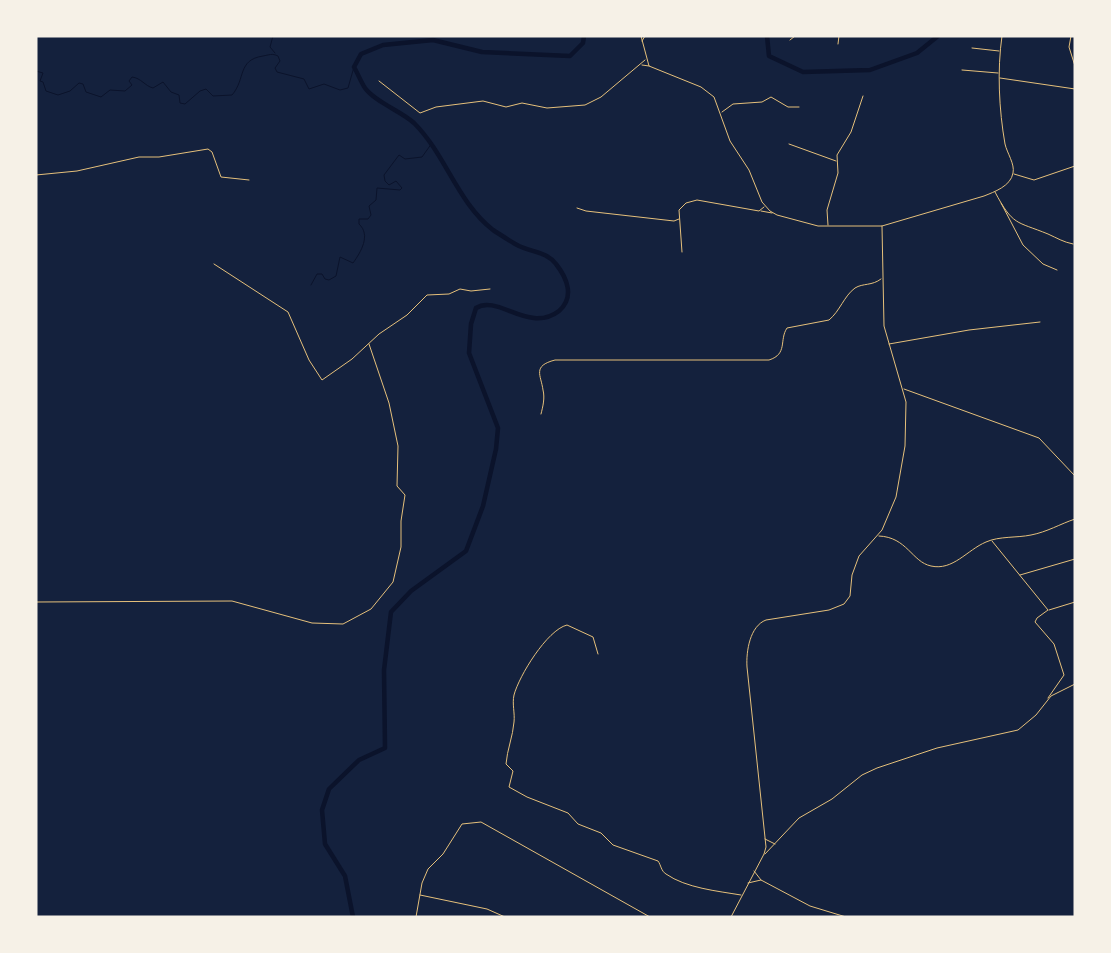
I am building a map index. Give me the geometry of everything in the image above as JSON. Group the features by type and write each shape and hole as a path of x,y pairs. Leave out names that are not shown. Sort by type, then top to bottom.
{"street":[{"path":"641,36 649,66"},
{"path":"641,41 645,36"},
{"path":"790,40 795,36"},
{"path":"838,44 839,36"},
{"path":"1002,36 998,73 1005,142 1014,174"},
{"path":"1071,36 1070,50 1075,66"},
{"path":"972,48 1000,51"},
{"path":"379,81 420,113 436,107 483,101 506,106 522,103 547,108 582,106 594,102 646,59"},
{"path":"641,64 707,90 717,101 730,141 749,170 765,206 772,213"},
{"path":"962,70 998,73"},
{"path":"999,78 1075,88"},
{"path":"828,226 827,210 838,173 838,152 851,132 863,96"},
{"path":"721,112 733,104 762,102 771,97 788,107 799,107"},
{"path":"788,144 837,161"},
{"path":"36,175 76,171 139,157 159,157 208,149 212,152 220,177 249,180"},
{"path":"1014,174 1034,180 1075,166"},
{"path":"682,252 680,208 694,200 772,213 809,224 882,226 995,192 1014,174"},
{"path":"995,192 1023,245 1043,264 1057,270"},
{"path":"1001,203 1018,224 1073,244"},
{"path":"760,211 765,206"},
{"path":"577,208 626,216 674,220 680,218"},
{"path":"764,854 765,838 746,655 752,638 759,623 766,620 829,610 844,604 850,596 852,575 859,556 882,530 896,497 902,462 907,411 903,389 888,344 884,320 882,226"},
{"path":"214,264 288,312 309,360 321,380 325,379 407,314 427,295 449,294 460,289 469,291 490,289"},
{"path":"541,414 544,394 539,375 543,366 551,361 632,359 768,360 777,356 783,348 787,328 829,320 853,290 860,286 873,284 882,278"},
{"path":"888,344 975,329 1040,322"},
{"path":"36,602 232,602 312,623 343,624 371,609 392,582 401,547 401,520 405,495 397,486 398,446 389,403 369,344"},
{"path":"903,389 1039,438 1075,476"},
{"path":"882,530 888,537 907,547 923,563 937,567 953,563 991,540 1040,533 1075,519"},
{"path":"878,536 888,537"},
{"path":"991,540 1048,610"},
{"path":"1020,576 1075,558"},
{"path":"731,917 747,883 764,854 804,814 832,799 868,771 968,740 1018,730 1036,715 1064,675 1054,644 1035,622 1037,618 1048,610 1075,602"},
{"path":"598,654 594,636 567,625 558,630 538,651 521,679 513,698 514,724 506,764 513,771 509,786 527,797 568,813 580,825 601,833 613,845 658,861 664,873 669,876 701,888 742,895"},
{"path":"1047,701 1054,694 1075,684"},
{"path":"416,917 420,895 431,864 443,854 461,825 481,822 650,917"},
{"path":"765,838 775,844"},
{"path":"754,870 761,880 810,906 846,917"},
{"path":"747,883 761,880"},
{"path":"420,895 487,909 504,917"}],"waterway":[{"path":"273,36 270,47 275,53"},
{"path":"353,917 345,876 325,844 322,810 329,789 359,760 385,748 384,670 391,612 411,591 466,551 483,506 496,449 498,428 469,353 471,324 476,308 485,305 494,306 525,316 536,318 548,317 564,306 568,294 566,281 560,269 552,260 513,243 493,230 481,219 470,206 425,136 409,119 369,93 354,67 361,54 383,45 433,40 482,52 570,56 583,43 584,36"},
{"path":"767,36 769,56 803,72 870,70 917,53 938,36"},
{"path":"36,71 43,73 40,81 43,82 46,91 58,95 70,91 79,83 83,84 86,92 101,97 110,90 125,91 132,85 129,81 132,77 153,88 163,82 171,92 179,95 180,103 185,104 200,91 206,89 213,96 232,95 245,66 255,58 272,54 278,56 280,61 275,68 277,72 304,79 309,89 324,84 340,90 348,88 354,67"},
{"path":"311,285 317,274 322,274 325,279 329,280 336,276 340,257 353,263 364,243 363,228 359,224 359,219 368,219 371,215 369,206 376,200 377,188 400,190 402,188 396,181 389,185 385,181 384,175 399,155 405,159 422,157 432,143"}]}
